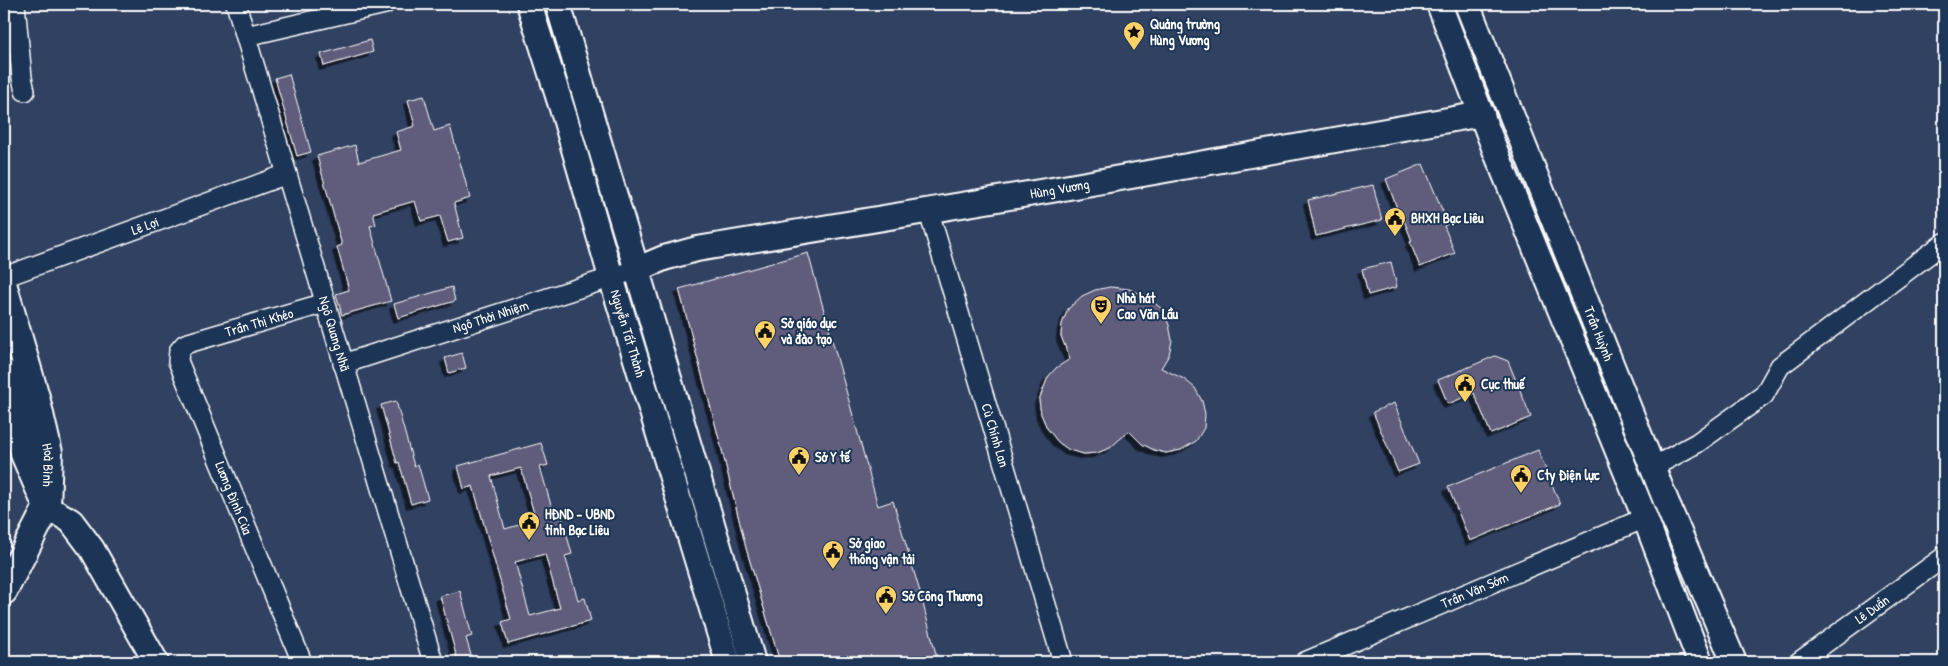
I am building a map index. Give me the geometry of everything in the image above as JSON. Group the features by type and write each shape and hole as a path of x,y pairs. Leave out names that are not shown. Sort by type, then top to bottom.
{"main road":[{"name":"Hoà Bình","path":"4,287 7,314 24,401 24,454 46,509"},
{"name":"Hoà Bình","path":"4,373 24,401"},
{"path":"4,591 46,509"}],"street":[{"path":"15,4 25,91"},
{"name":"Ngô Quang Nhã","path":"236,4 433,662"},
{"path":"246,36 385,4"},
{"name":"Nguyễn Tất Thành","path":"529,4 728,662"},
{"name":"Nguyễn Tất Thành","path":"558,4 753,662"},
{"name":"Trần Huỳnh","path":"1439,4 1645,518 1700,662"},
{"name":"Trần Huỳnh","path":"1471,4 1508,104 1653,467 1734,662"},
{"path":"1482,114 1508,104"},
{"path":"565,118 590,110"},
{"name":"Hùng Vương","path":"638,269 664,258 697,249 928,209 1061,189 1482,114"},
{"name":"Lê Lợi","path":"4,277 287,174"},
{"name":"Cù Chính Lan","path":"928,209 1063,662"},
{"path":"1653,467 1697,443 1764,395 1780,366 1944,243"},
{"name":"Ngô Thời Nhiệm","path":"343,364 638,269"},
{"name":"Trần Thị Khéo","path":"195,341 325,303"},
{"name":"Lương Định Của","path":"195,341 186,344 179,351 178,361 302,662"},
{"path":"674,483 698,475"},
{"path":"46,509 71,521 92,549 156,662"},
{"name":"Trần Văn Sớm","path":"1305,662 1645,518"},
{"name":"Lê Duẩn","path":"1799,662 1944,557"}],"building":[{"path":"370,40 373,52 324,66 321,54"},
{"path":"289,74 311,152 297,156 275,78"},
{"path":"424,96 434,131 450,126 470,198 454,203 463,238 448,242 440,216 421,221 415,201 373,213 376,225 370,226 391,301 342,315 336,294 349,290 337,247 342,245 317,156 355,145 359,162 401,150 396,132 415,126 408,100"},
{"path":"1423,164 1448,224 1444,226 1455,253 1420,267 1402,215 1400,216 1386,179"},
{"path":"1373,185 1382,220 1316,236 1308,200"},
{"path":"808,253 878,506 893,501 920,592 938,662 780,662 746,548 679,289"},
{"path":"1391,262 1397,287 1368,295 1362,269"},
{"path":"452,287 455,301 398,318 394,304"},
{"name":"Nhà hát Cao Văn Lầu","path":"1110,287 1129,289 1146,296 1162,309 1169,325 1172,340 1169,355 1161,368 1184,379 1195,388 1202,401 1205,414 1204,428 1196,441 1181,450 1166,453 1154,450 1142,444 1129,431 1110,448 1097,453 1084,454 1069,450 1058,442 1047,428 1041,414 1039,400 1048,377 1056,368 1070,359 1061,336 1062,324 1068,309 1082,296 1095,290"},
{"path":"462,353 466,368 449,373 445,358"},
{"path":"1495,356 1508,361 1531,417 1491,434 1474,393 1448,404 1438,380"},
{"path":"396,401 414,466 418,464 428,499 411,504 399,462 397,463 381,405"},
{"path":"1394,403 1419,464 1398,472 1373,412"},
{"name":"HĐND - UBND tỉnh Bạc Liêu","path":"541,443 548,465 540,467 553,512 560,510 572,554 565,556 578,600 585,598 591,621 508,644 502,622 511,619 473,486 464,489 458,466","holes":["521,468 536,520 505,529 491,476","545,554 560,608 530,616 515,562"]},
{"path":"1538,450 1560,504 1470,541 1448,487"},
{"path":"460,591 472,636 466,638 473,662 458,662 440,596"}],"place":[{"name":"Quảng trường Hùng Vương","path":"1134,51"},
{"name":"BHXH Bạc Liêu","path":"1395,237"},
{"name":"Nhà hát Cao Văn Lầu","path":"1101,325"},
{"name":"Sở giáo dục và đào tạo","path":"765,350"},
{"name":"Cục thuế","path":"1465,403"},
{"name":"Sở Y tế","path":"799,476"},
{"name":"Cty Điện lực","path":"1521,494"},
{"name":"HĐND - UBND tỉnh Bạc Liêu","path":"529,541"},
{"name":"Sở giao thông vận tải","path":"833,570"},
{"name":"Sở Công Thương","path":"886,615"}]}
